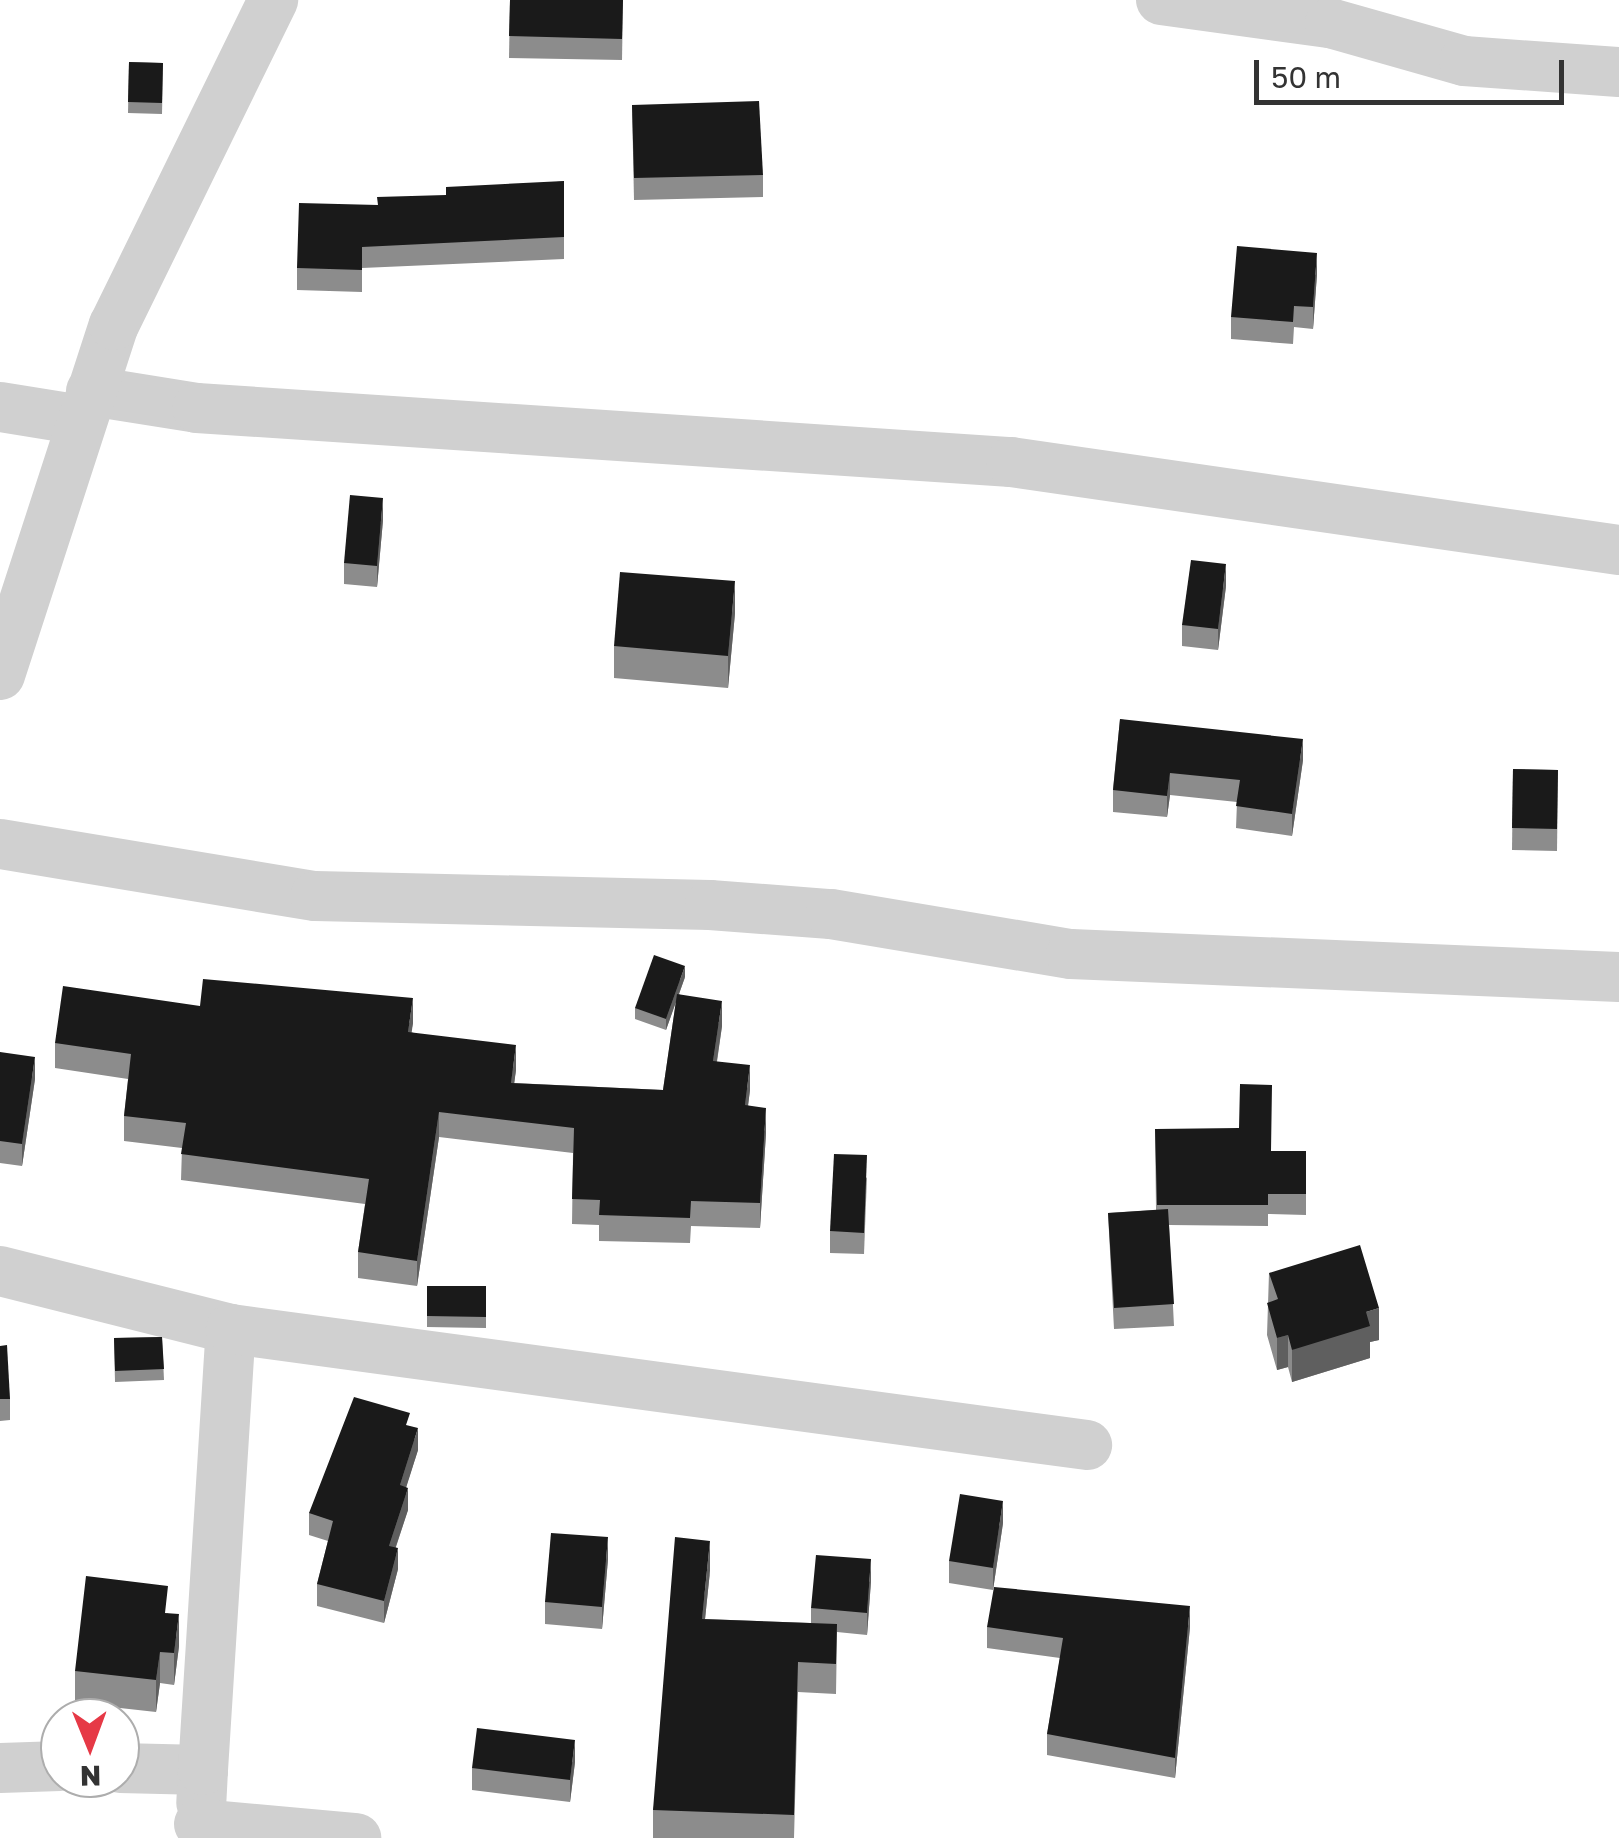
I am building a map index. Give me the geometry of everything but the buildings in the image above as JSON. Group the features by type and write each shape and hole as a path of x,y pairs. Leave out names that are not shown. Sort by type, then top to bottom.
{"street":[{"path":"0,675 114,325 272,0"},
{"path":"1161,0 1330,24 1464,61 1619,72"},
{"path":"0,407 196,408 1010,462 1619,550"},
{"path":"0,844 315,896 710,905 831,914 1070,954 1619,977"},
{"path":"0,1271 231,1329 1086,1444"},
{"path":"231,1329 199,1831 356,1838"},
{"path":"0,1768 40,1767"},
{"path":"140,1768 202,1770"}]}
